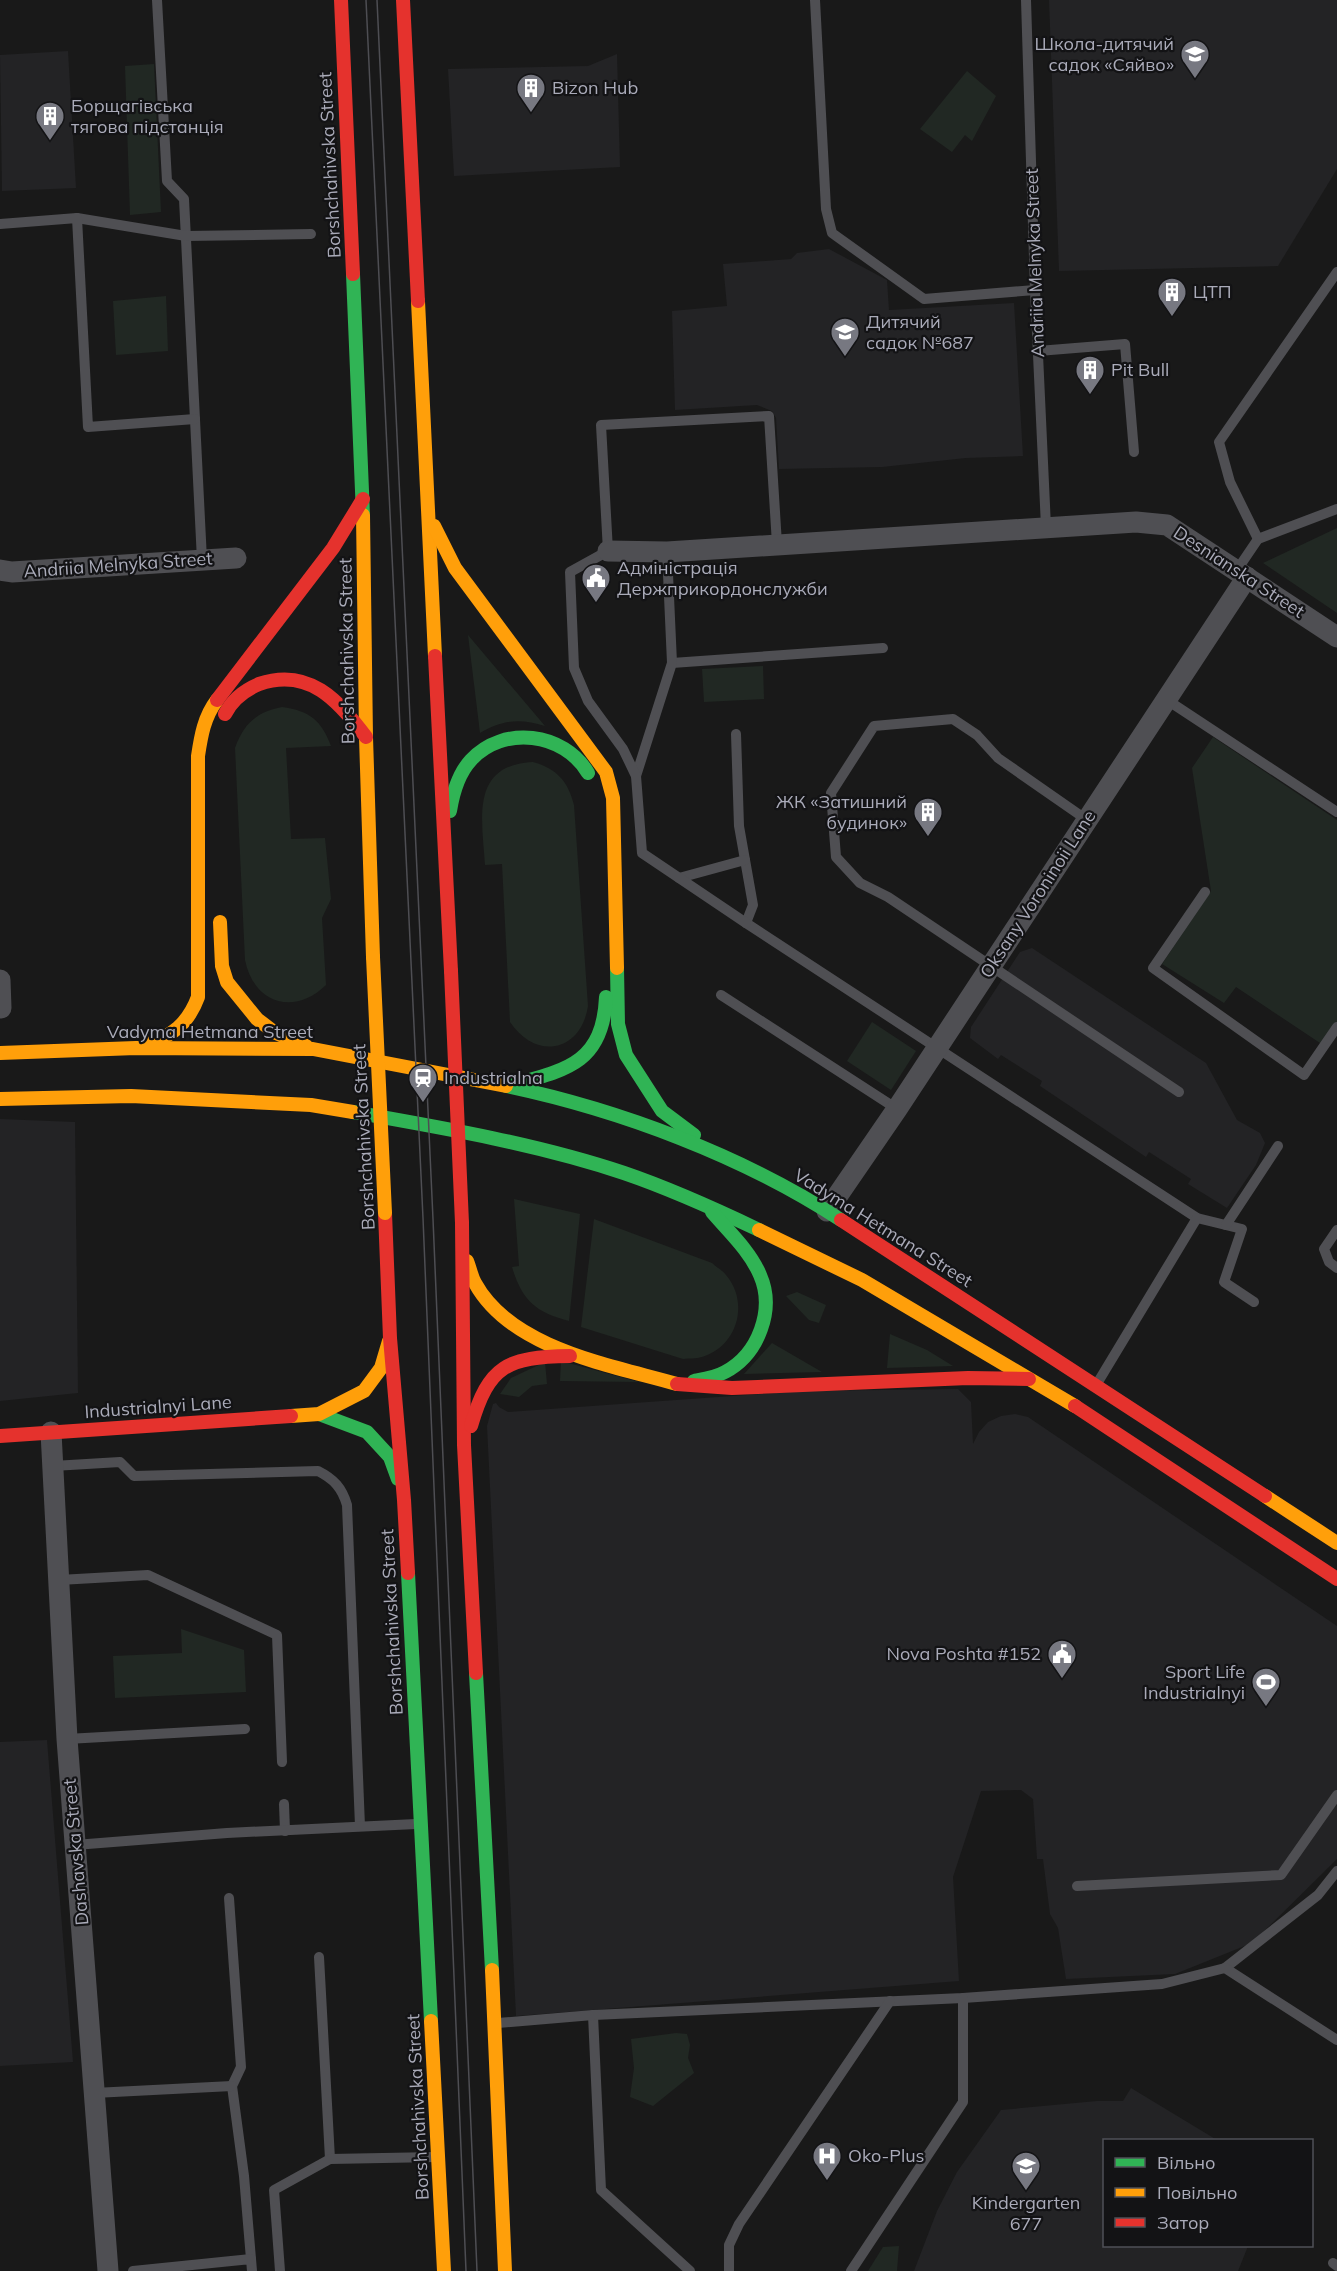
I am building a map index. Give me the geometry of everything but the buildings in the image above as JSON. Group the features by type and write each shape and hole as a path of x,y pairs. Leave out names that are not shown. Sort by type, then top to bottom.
{"main road":[{"name":"Borshchahivska Street","path":"341,0 363,499 366,737 390,1338 405,1500 444,2271"},
{"path":"403,0 464,1253 464,1445 495,2023 505,2271"},
{"path":"136,1048 168,1038 194,1011 198,997 198,756 202,731 211,708 333,548 363,499"},
{"path":"428,514 455,568 606,772 613,798 618,1024 626,1055 662,1111 739,1164"},
{"path":"220,724 226,710 243,692 265,681 289,678 316,686 335,698 366,737"},
{"path":"444,849 453,793 462,771 478,752 500,740 524,736 548,739 569,750 586,768 592,783"},
{"path":"508,1086 573,1066 594,1046 601,1035 607,1013 602,907"},
{"path":"219,908 222,966 227,982 257,1019 274,1032 313,1049"},
{"name":"Vadyma Hetmana Street","path":"0,1053 136,1048 313,1049 508,1086 569,1101 653,1129 739,1164 827,1211 1337,1543"},
{"path":"0,1099 131,1096 311,1105 403,1121 532,1148 624,1173 705,1204 862,1280 1031,1379 1337,1579"},
{"path":"678,1384 705,1379 728,1371 748,1353 760,1333 765,1317 767,1301 760,1275 749,1257 705,1204"},
{"path":"464,1253 475,1283 510,1323 534,1337 579,1356 678,1384 732,1388 968,1378 1031,1379"},
{"name":"Industrialnyi Lane","path":"0,1436 319,1414 364,1392 381,1368 390,1338"},
{"path":"464,1445 482,1392 507,1365 541,1356 579,1356"},
{"name":"Industrialnyi Lane","path":"319,1414 367,1432 390,1457 405,1500"}],"street":[{"name":"Desnianska Street","path":"1046,527 1136,522 1167,525 1337,637"},
{"path":"608,551 666,552 1046,527"},
{"name":"Andriia Melnyka Street","path":"0,570 12,572 236,558"},
{"name":"Oksany Voroninoii Lane","path":"827,1211 1167,700 1242,574"},
{"path":"0,980 1,1008"},
{"name":"Dashavska Street","path":"51,1432 67,1739 108,2271"}],"lane":[{"path":"158,0 167,181 184,199 202,560"},
{"path":"815,0 826,209 832,233 924,298 1035,290"},
{"name":"Andriia Melnyka Street","path":"1026,0 1035,290 1046,527"},
{"path":"77,218 88,427 195,419"},
{"path":"0,224 77,218 186,236 311,234"},
{"path":"1258,539 1230,482 1219,442 1337,272"},
{"path":"1038,351 1125,344 1134,452"},
{"path":"777,544 769,416 601,425 608,551 570,572 574,668 588,701 623,749 636,776 642,853 1197,1218 1242,1229 1224,1282 1254,1302"},
{"path":"1242,574 1258,539 1337,509"},
{"path":"636,776 672,663 666,552"},
{"path":"672,663 883,648"},
{"path":"1167,700 1337,812"},
{"path":"1086,820 998,758 977,735 953,718 874,726 831,793 836,857 860,883 888,897 1179,1092"},
{"path":"736,734 739,826 753,905 746,922"},
{"path":"679,878 745,860"},
{"path":"1205,892 1153,968 1304,1075 1337,1027"},
{"path":"721,995 897,1108"},
{"path":"1226,1225 1278,1146"},
{"path":"1095,1385 1197,1218"},
{"path":"1337,1230 1324,1249 1329,1262 1337,1268"},
{"path":"53,1466 120,1462 134,1476 318,1471 337,1484 344,1494 347,1505 360,1826"},
{"path":"59,1580 148,1575 277,1635 282,1762"},
{"path":"67,1739 244,1729"},
{"path":"1077,1886 1281,1875 1337,1795"},
{"path":"284,1804 285,1831"},
{"path":"75,1845 227,1833 420,1823"},
{"path":"495,2023 592,2015 963,1998 1162,1984 1224,1968 1318,1895 1337,1871"},
{"path":"229,1898 241,2067 232,2086 244,2176 252,2271"},
{"path":"319,1957 330,2159"},
{"path":"1224,1968 1337,2040"},
{"path":"851,2271 963,2102 963,1998"},
{"path":"729,2271 729,2245 739,2224 890,2001"},
{"path":"592,2015 601,2190 690,2271"},
{"path":"94,2093 232,2086"},
{"path":"280,2271 274,2190 330,2159 438,2157"},
{"path":"133,2271 251,2259"}],"shaded area":[{"name":"Школа-дитячий садок «Сяйво»","path":"1049,0 1337,0 1337,169 1278,266 1059,271"},
{"path":"68,51 76,188 2,191 0,55"},
{"path":"617,54 620,167 454,176 448,69 588,66"},
{"path":"154,64 161,212 130,215 125,66"},
{"path":"967,71 996,96 972,141 965,135 952,152 920,129"},
{"name":"Дитячий садок №687","path":"829,249 887,280 889,310 1014,303 1023,456 966,458 882,467 779,469 776,418 772,411 757,405 675,410 672,311 727,306 723,264 791,259 797,253"},
{"path":"166,296 168,351 116,355 113,301"},
{"path":"1337,528 1337,613 1263,563"},
{"path":"468,635 545,726 519,721 496,725 480,733"},
{"path":"763,666 764,699 704,702 702,669"},
{"path":"282,707 300,711 313,718 323,730 331,746 286,748 291,839 325,838 331,899 322,918 326,985 314,995 289,1002 277,1001 257,987 245,960 235,748 252,720 265,712"},
{"path":"1213,737 1337,820 1337,1024 1323,1045 1236,987 1224,1003 1162,964 1211,891 1192,768"},
{"path":"533,762 549,768 560,777 574,805 588,1006 584,1021 577,1033 567,1042 556,1046 544,1046 532,1042 510,1022 502,864 485,865 482,830 484,797 489,784 499,773 513,765"},
{"path":"1032,948 1206,1063 1237,1120 1260,1133 1265,1143 1256,1165 1227,1208 1188,1184 1191,1179 1149,1152 1146,1157 1040,1086 1042,1081 1001,1055 998,1059 970,1038 971,1027 1020,952"},
{"path":"872,1022 916,1051 891,1090 847,1061"},
{"path":"0,1119 75,1122 78,1393 0,1401"},
{"path":"514,1199 580,1214 569,1321 539,1309 520,1288 512,1267 519,1266"},
{"path":"594,1219 712,1263 724,1273 733,1286 738,1311 736,1323 724,1344 714,1352 702,1357 683,1359 581,1327"},
{"path":"797,1292 826,1305 819,1323 809,1320 786,1296"},
{"path":"890,1334 927,1350 953,1366 887,1368"},
{"path":"772,1343 822,1372 744,1374"},
{"path":"561,1361 639,1382 560,1381"},
{"path":"545,1362 547,1384 532,1386 519,1397 500,1394 511,1378"},
{"path":"958,1389 971,1402 973,1444 979,1432 988,1422 1001,1416 1015,1414 1028,1417 1337,1626 1337,1859 1252,1943 1175,1974 1066,1979 1058,1928 1050,1914 1043,1859 1037,1859 1033,1799 1021,1790 981,1791 953,1877 959,1981 516,2016 487,1426 493,1404 496,1403 508,1412 804,1391"},
{"path":"181,1629 244,1650 246,1692 115,1698 113,1656 182,1653"},
{"path":"47,1740 73,2062 0,2066 0,1742"},
{"path":"676,2033 687,2034 690,2045 688,2058 694,2073 653,2106 630,2097 634,2068 631,2039"},
{"name":"Kindergarten 677","path":"1131,2088 1215,2139 1103,2139 1103,2247 1248,2247 1238,2271 914,2271 937,2211 957,2172 1001,2110 1097,2101 1123,2101"},
{"path":"899,2246 897,2271 868,2271 883,2247"}],"tram line":[{"path":"366,0 423,1218 466,2271"},
{"path":"377,0 433,1219 477,2271"}],"traffic: fast":[{"path":"353,274 363,515"},
{"path":"450,811 457,784 466,765 484,749 499,742 516,738 532,738 549,742 564,749 577,759 588,773"},
{"path":"617,968 618,1024 626,1055 662,1111 694,1135"},
{"path":"511,1085 565,1068 589,1050 598,1036 606,997"},
{"path":"506,1086 593,1108 679,1138 763,1175 841,1220"},
{"path":"353,1112 558,1153 624,1173 676,1193 759,1230"},
{"path":"694,1381 725,1372 747,1354 761,1330 766,1302 764,1288 756,1266 739,1242 712,1212"},
{"path":"319,1414 367,1432 390,1457 398,1479"},
{"path":"408,1573 431,2021"},
{"path":"476,1673 492,1970"}],"traffic: slow":[{"path":"418,301 435,656"},
{"path":"363,515 366,737 373,957"},
{"path":"434,526 455,568 606,772 613,798 617,968"},
{"path":"146,1045 164,1038 178,1028 189,1015 198,997 198,756 206,720 217,700"},
{"path":"220,922 222,966 227,982 257,1019 274,1032 306,1046"},
{"path":"373,957 385,1213"},
{"path":"0,1053 136,1048 313,1049 506,1086"},
{"path":"0,1099 131,1096 311,1105 353,1112"},
{"path":"759,1230 862,1280 1075,1406"},
{"path":"467,1261 472,1278 491,1306 512,1324 537,1339 594,1361 677,1384"},
{"path":"291,1416 319,1414 364,1391 381,1368 389,1341"},
{"path":"1265,1496 1337,1543"},
{"path":"492,1970 505,2271"},
{"path":"431,2021 444,2271"}],"traffic: jam":[{"path":"341,0 353,274"},
{"path":"403,0 418,301"},
{"path":"217,700 333,548 363,499"},
{"path":"435,656 451,971"},
{"path":"225,714 235,700 254,686 277,680 293,680 321,690 333,699 366,737"},
{"path":"451,971 462,1223"},
{"path":"385,1213 390,1338 408,1573"},
{"path":"841,1220 1265,1496"},
{"path":"462,1223 464,1445 476,1673"},
{"path":"471,1426 485,1389 504,1368 530,1359 570,1356"},
{"path":"677,1384 732,1388 968,1378 1029,1379"},
{"path":"1075,1406 1337,1579"},
{"path":"0,1436 291,1416"}],"place":[{"name":"Школа-дитячий садок «Сяйво»","path":"1195,80"},
{"name":"Bizon Hub","path":"531,114"},
{"name":"Борщагівська тягова підстанція","path":"50,142"},
{"name":"ЦТП","path":"1172,318"},
{"name":"Дитячий садок №687","path":"845,358"},
{"name":"Pit Bull","path":"1090,396"},
{"name":"Адміністрація Держприкордонслужби","path":"596,604"},
{"name":"ЖК «Затишний будинок»","path":"928,838"},
{"name":"Industrialna","path":"423,1104"},
{"name":"Nova Poshta #152","path":"1062,1680"},
{"name":"Sport Life Industrialnyi","path":"1266,1708"},
{"name":"Oko-Plus","path":"827,2182"},
{"name":"Kindergarten 677","path":"1026,2192"}]}
